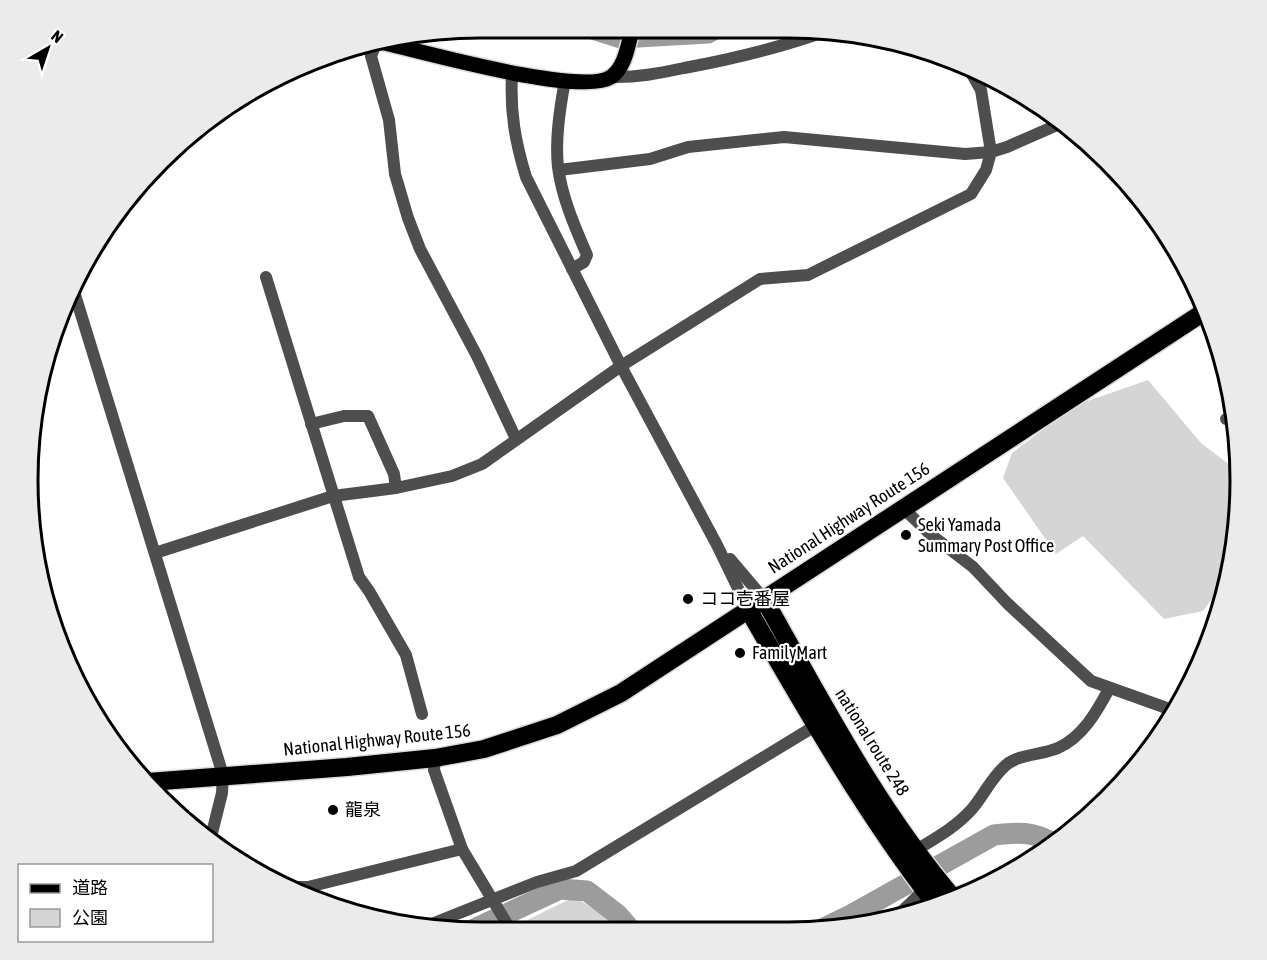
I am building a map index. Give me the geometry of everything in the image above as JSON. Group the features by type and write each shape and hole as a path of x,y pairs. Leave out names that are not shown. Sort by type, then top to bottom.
{"highway":[{"name":"National Highway Route 156","path":"156,781 325,769 435,758 484,749 557,725 621,693 1198,316"},
{"name":"national route 248","path":"764,599 830,717 872,785 916,850 949,892"},
{"path":"748,609 815,726 901,860 931,898"}],"main road":[{"path":"396,46 512,74 593,82 616,72 629,38"}],"street":[{"path":"616,72 631,78 718,62 807,38"},
{"path":"373,51 371,56 389,120 395,174 408,218 420,249 477,356 516,439"},
{"path":"512,74 510,102 526,177 621,366 717,544 748,609"},
{"path":"155,553 333,496 396,488 452,476 482,464 621,366 760,279 808,274 971,194 986,170 991,152 981,90 975,79"},
{"path":"565,80 558,132 559,170 566,199 587,255 584,262 572,269"},
{"path":"559,170 650,159 688,147 784,136 965,154 991,152 1053,127"},
{"path":"266,277 359,577 406,655 422,714"},
{"path":"76,299 223,775 222,793 212,832"},
{"path":"310,423 344,416 368,416 394,474 396,488"},
{"path":"903,508 930,534 973,567 1007,603 1091,681 1166,708"},
{"path":"717,544 764,599"},
{"path":"916,850 959,824 995,776 1008,763 1059,747 1082,730 1098,709 1109,689"},
{"path":"441,921 493,902 537,882 576,871 815,726"},
{"path":"435,758 434,770 462,849 506,922"},
{"path":"306,887 462,849"},
{"path":"908,905 924,890"}],"green space":[{"path":"1148,380 1201,443 1229,465 1229,509 1221,566 1213,597 1203,611 1164,619 1083,536 1056,554 1003,478 1012,453 1076,405"},
{"path":"574,897 616,922 523,922"}],"waterway":[{"path":"842,919 994,835 1025,834 1045,839"},
{"path":"489,922 560,889 587,891 624,922"}],"place":[{"name":"Seki Yamada Summary Post Office","path":"906,535"},
{"name":"ココ壱番屋","path":"688,599"},
{"name":"FamilyMart","path":"740,653"},
{"name":"龍泉","path":"333,810"}]}
